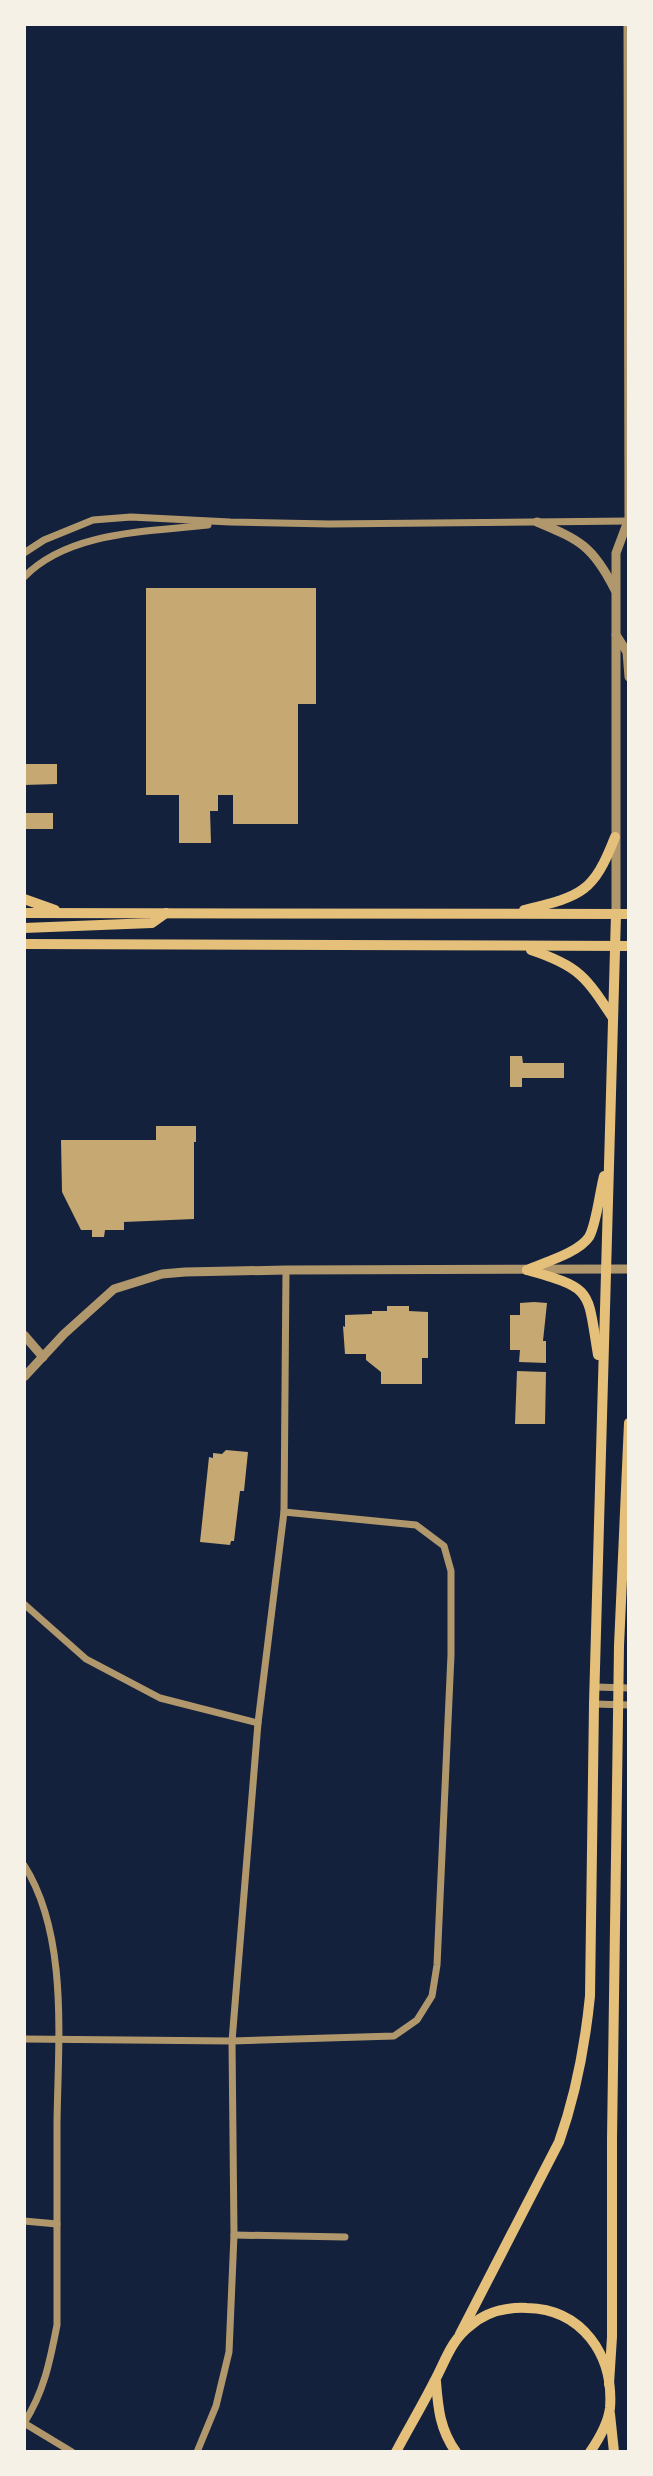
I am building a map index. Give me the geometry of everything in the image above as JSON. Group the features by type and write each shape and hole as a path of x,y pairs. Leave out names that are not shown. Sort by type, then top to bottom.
{"main road":[{"path":"508,914 554,903 592,884 605,864 615,837"},
{"path":"24,899 65,913"},
{"path":"24,928 152,923 168,912"},
{"path":"24,913 629,914"},
{"path":"396,2452 549,2166 568,2116 583,2057 590,1996 594,1704 616,914"},
{"path":"25,945 629,946"},
{"path":"522,947 558,959 576,969 613,1018"},
{"path":"527,1270 572,1252 589,1237 608,1157"},
{"path":"527,1270 574,1285 583,1291 589,1303 602,1378"},
{"path":"614,2452 609,2384 618,1746 624,1704 619,1646 629,1423"},
{"path":"619,1646 629,1664"},
{"path":"618,1746 629,1721"},
{"path":"460,2334 481,2318 498,2311 531,2308 553,2311 577,2324 593,2339 601,2352 609,2384"},
{"path":"436,2380 439,2415 447,2440 456,2452"},
{"path":"590,2452 602,2432 610,2409"}],"street":[{"path":"616,914 616,553 629,522 628,24"},
{"path":"24,553 44,540 93,520 131,517 230,522 629,522"},
{"path":"24,577 34,567 67,548 118,535 230,522"},
{"path":"537,522 582,543 599,562 616,592"},
{"path":"616,635 627,652 629,677"},
{"path":"24,1377 64,1334 114,1289 145,1278 185,1272 286,1270 629,1269"},
{"path":"197,2452 216,2406 229,2352 234,2235 232,2041 258,1723 284,1512 286,1270"},
{"path":"24,1335 43,1357"},
{"path":"24,2039 232,2041 394,2036 417,2020 432,1996 437,1965 451,1655 451,1571 444,1546 416,1525 284,1512"},
{"path":"24,1604 86,1659 160,1698 258,1723"},
{"path":"595,1687 624,1688"},
{"path":"594,1704 624,1704"},
{"path":"24,1865 45,1913 55,1952 58,2041 57,2325 37,2402 24,2423 72,2452"},
{"path":"24,2221 57,2224"},
{"path":"234,2235 345,2237"}],"building":[{"path":"146,588 316,588 316,704 298,704 298,824 233,824 233,795 218,795 218,811 210,811 211,843 179,843 179,795 146,795"},
{"path":"24,764 57,764 57,784 24,785"},
{"path":"24,813 53,813 53,829 24,829"},
{"path":"510,1056 522,1056 523,1063 564,1063 564,1078 522,1078 522,1087 510,1087"},
{"path":"156,1126 196,1126 194,1219 124,1222 124,1230 105,1230 104,1237 92,1237 92,1230 81,1230 62,1192 61,1140 156,1140"},
{"path":"520,1303 547,1303 543,1341 546,1341 546,1363 519,1362 520,1350 510,1350 510,1315 520,1315"},
{"path":"387,1306 409,1306 409,1311 428,1312 428,1358 422,1358 422,1384 381,1384 381,1372 366,1360 366,1354 345,1354 345,1315 387,1311"},
{"path":"517,1371 546,1372 545,1424 515,1424"},
{"path":"226,1450 248,1452 234,1541 230,1545 200,1542 209,1457 213,1458 213,1453 222,1454"}]}
